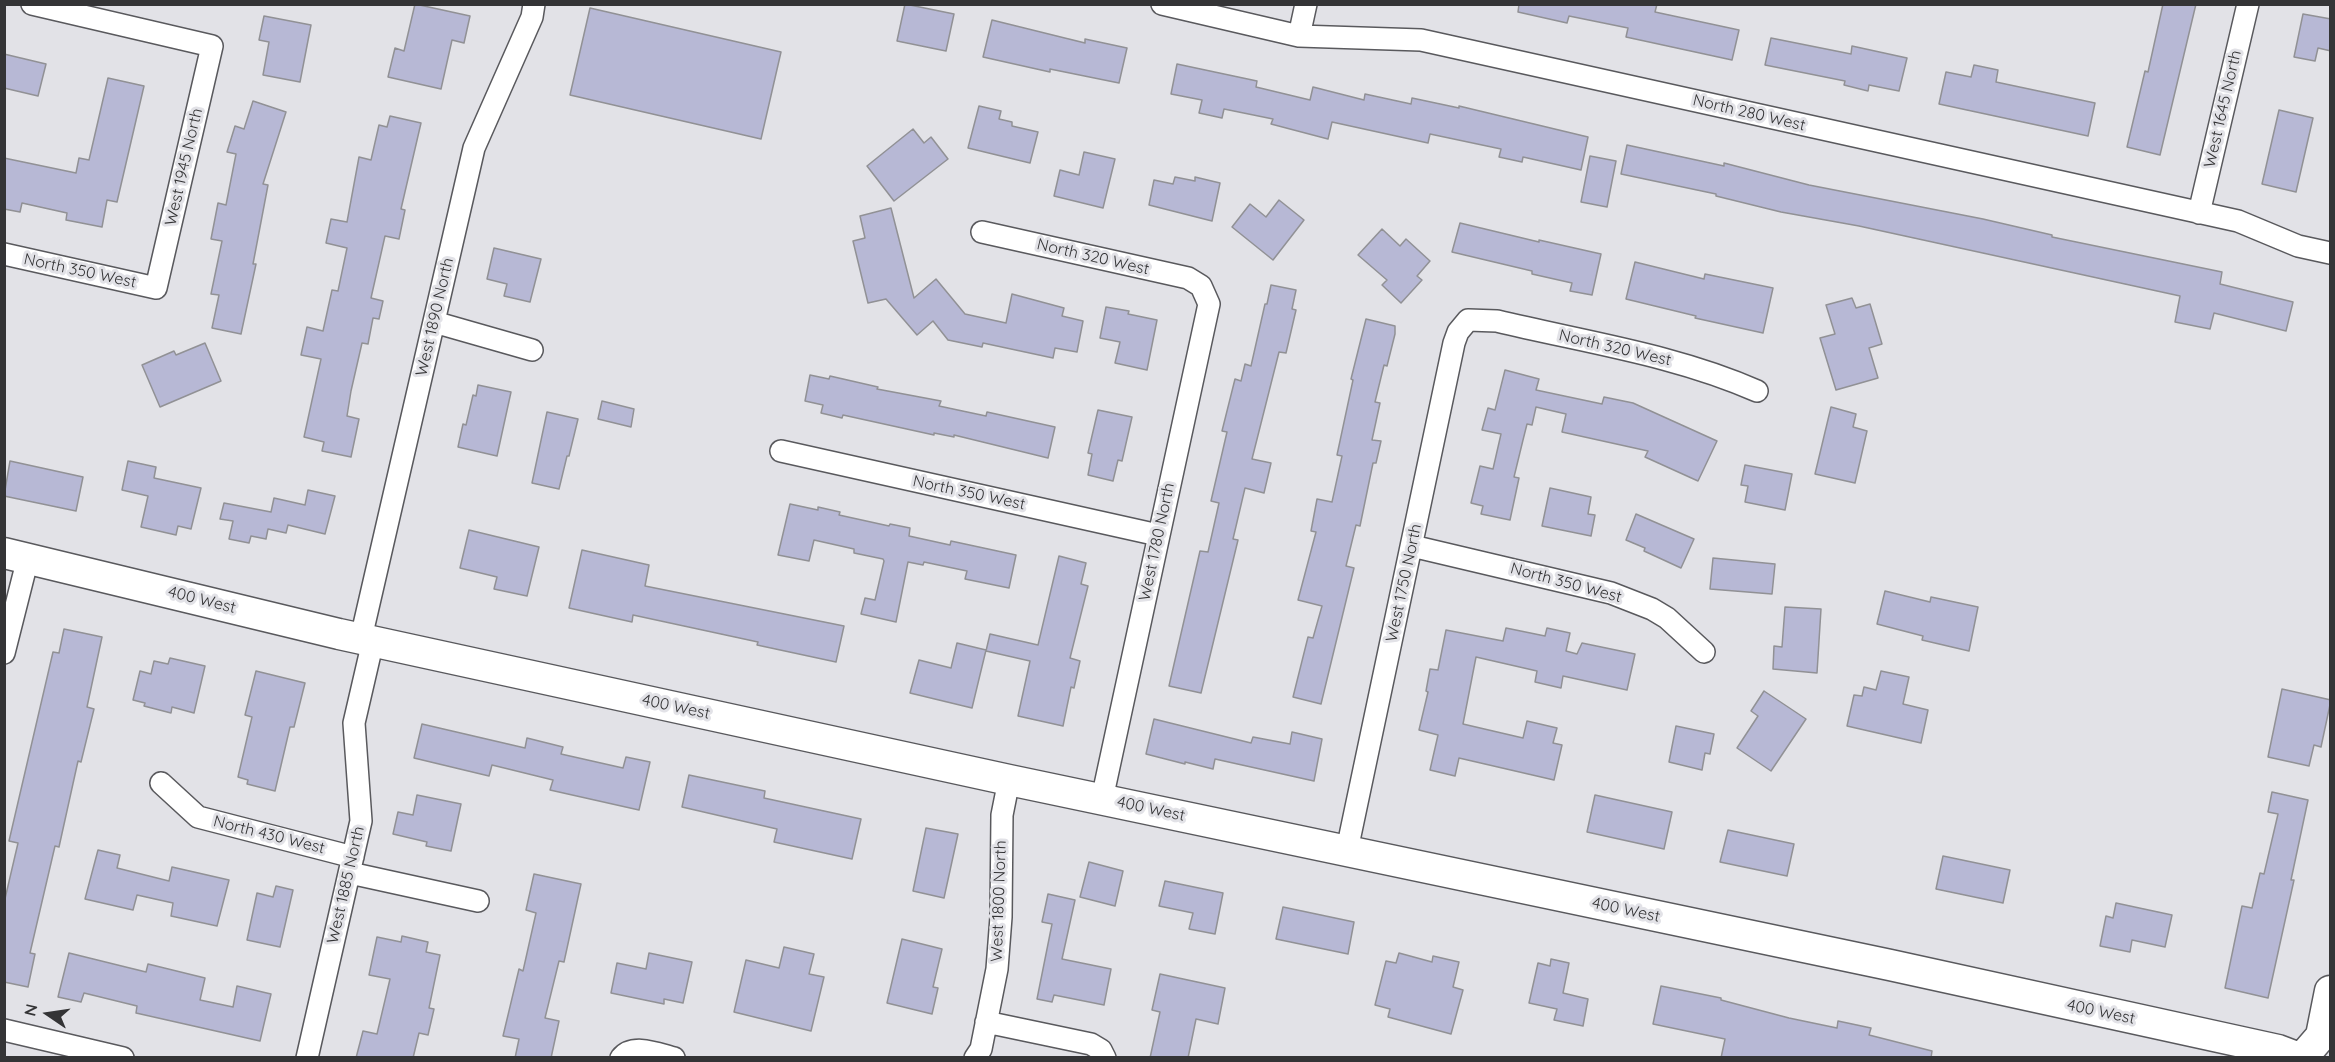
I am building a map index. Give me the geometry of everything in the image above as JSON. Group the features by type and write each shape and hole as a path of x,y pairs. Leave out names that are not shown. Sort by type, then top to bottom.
{"street":[{"name":"West 1945 North","path":"32,4 212,46 156,288"},
{"name":"West 1890 North","path":"367,639 434,322 474,148 531,17 534,4"},
{"name":"North 280 West","path":"1162,4 1299,36 1421,40 2238,221 2298,246 2331,253"},
{"path":"1299,36 1306,4"},
{"name":"West 1645 North","path":"2199,213 2248,4"},
{"name":"North 320 West","path":"982,232 1188,278 1201,286"},
{"name":"North 350 West","path":"4,254 156,288"},
{"name":"West 1780 North","path":"1102,799 1207,319 1209,304 1201,286"},
{"name":"North 320 West","path":"1468,320 1497,321 1678,363 1720,375 1758,391"},
{"name":"West 1750 North","path":"1347,850 1454,343 1458,332 1468,320"},
{"path":"434,322 532,350"},
{"name":"North 350 West","path":"781,451 1158,535"},
{"name":"North 350 West","path":"1412,546 1600,589 1652,609 1667,618 1704,652"},
{"path":"4,653 16,555"},
{"name":"400 West","path":"16,555 367,639 1009,780 1890,965 2278,1050 2312,1052"},
{"name":"West 1885 North","path":"307,1058 361,821 354,723 367,639"},
{"name":"West 1800 North","path":"975,1058 981,1049 997,969 1001,917 1002,815 1009,780"},
{"name":"North 430 West","path":"161,783 198,817 351,865 478,900"},
{"path":"2312,1052 2331,991"},
{"path":"986,1022 1098,1051"},
{"path":"4,1030 123,1058"},
{"path":"629,1054 674,1058"}],"building":[{"path":"415,4 470,16 464,43 452,40 441,89 388,77 395,48 404,51"},
{"path":"905,4 954,14 946,51 897,41"},
{"path":"1519,4 1657,4 1655,12 1739,30 1732,60 1626,37 1628,28 1569,16 1567,23 1518,12"},
{"path":"2163,4 2196,4 2160,155 2127,147 2145,71 2148,72"},
{"path":"590,8 781,52 761,139 570,95"},
{"path":"2303,14 2331,19 2331,51 2318,48 2315,61 2294,57"},
{"path":"264,16 311,25 300,82 263,75 269,42 259,40"},
{"path":"992,20 1085,43 1085,39 1127,48 1119,83 1050,69 1050,72 983,57"},
{"path":"1771,38 1851,54 1852,46 1907,58 1899,91 1869,85 1868,91 1844,85 1845,81 1765,65"},
{"path":"4,54 46,64 38,96 4,88"},
{"path":"1177,64 1257,81 1256,87 1310,100 1313,87 1364,100 1365,94 1411,104 1412,98 1459,108 1459,106 1588,137 1581,170 1523,157 1522,162 1499,157 1501,149 1430,134 1428,143 1332,122 1328,139 1271,124 1273,119 1224,109 1222,118 1199,113 1202,100 1171,94"},
{"path":"1974,65 1998,70 1996,82 2095,103 2088,136 1939,104 1946,72 1971,77"},
{"path":"108,78 144,86 117,202 107,200 102,227 66,220 67,213 22,203 20,212 4,209 4,158 76,173 79,158 89,160"},
{"path":"253,101 286,112 263,184 268,185 253,264 256,264 241,334 212,328 219,295 211,294 222,241 211,239 218,203 226,205 236,154 227,152 235,126 244,129"},
{"path":"979,106 1001,111 999,119 1012,122 1012,126 1038,132 1030,163 968,148"},
{"path":"2279,110 2313,118 2296,192 2262,184"},
{"path":"390,116 421,123 401,209 405,210 399,239 385,236 371,298 383,301 379,319 373,318 368,344 362,343 351,391 347,416 359,419 351,457 322,451 324,442 304,437 321,359 301,355 307,327 323,331 332,290 338,291 347,248 326,243 331,219 347,222 359,157 371,160 379,125 387,127"},
{"path":"913,129 924,143 931,137 948,159 894,201 867,166"},
{"path":"1627,145 1724,166 1724,163 1809,185 1983,219 2052,235 2052,237 2222,272 2220,284 2293,302 2286,331 2214,313 2210,329 2175,322 2180,296 1859,226 1781,212 1716,196 1716,194 1621,174"},
{"path":"1084,152 1115,159 1103,208 1054,196 1060,170 1079,175"},
{"path":"1590,156 1616,161 1607,207 1581,202"},
{"path":"1175,177 1195,181 1195,177 1220,183 1212,221 1149,205 1154,180 1173,184"},
{"path":"1279,200 1304,220 1273,260 1232,227 1250,204 1266,217"},
{"path":"891,208 914,298 936,279 965,314 1006,323 1012,294 1064,308 1062,316 1083,321 1077,352 1055,348 1053,358 983,343 982,347 948,340 933,321 917,335 886,299 868,303 853,241 865,238 860,216"},
{"path":"1460,223 1601,254 1592,295 1570,291 1572,283 1452,252"},
{"path":"1382,229 1400,246 1406,239 1430,261 1417,276 1422,280 1401,303 1382,285 1387,280 1358,255"},
{"path":"494,248 541,259 530,302 504,296 507,284 487,279"},
{"path":"1635,262 1704,279 1705,274 1773,288 1763,333 1695,318 1696,316 1626,299"},
{"path":"1271,285 1296,290 1292,309 1296,310 1286,353 1279,352 1252,459 1271,463 1264,493 1245,488 1233,539 1238,540 1201,693 1169,686 1200,551 1208,552 1219,503 1211,501 1227,432 1222,431 1235,379 1241,381 1245,364 1251,366"},
{"path":"1852,298 1856,308 1870,304 1882,344 1869,348 1878,378 1836,390 1820,338 1835,334 1826,305"},
{"path":"1106,307 1129,311 1128,314 1157,320 1147,370 1115,363 1120,342 1100,338"},
{"path":"1366,319 1395,326 1395,334 1387,366 1384,365 1375,402 1380,403 1372,440 1381,441 1376,463 1373,463 1360,526 1356,525 1346,566 1354,568 1321,704 1293,697 1308,637 1313,638 1322,606 1298,600 1316,532 1311,531 1317,499 1332,502 1342,456 1337,455 1353,380 1351,379"},
{"path":"205,343 221,381 160,407 142,365 174,351 176,355"},
{"path":"1505,370 1539,379 1536,390 1602,404 1604,397 1633,403 1717,441 1698,481 1645,457 1648,451 1562,432 1566,414 1536,407 1532,425 1527,424 1514,477 1519,478 1510,520 1481,514 1483,506 1471,503 1480,466 1493,469 1501,434 1482,430 1488,408 1495,410"},
{"path":"810,375 829,379 830,376 878,387 877,389 941,401 939,406 986,416 987,412 1055,427 1048,458 954,435 954,437 934,433 934,435 843,415 842,418 821,413 823,405 805,401"},
{"path":"478,385 511,392 497,456 458,447 463,424 466,425 473,395 476,396"},
{"path":"602,401 634,409 631,427 598,419"},
{"path":"1831,407 1856,414 1853,427 1867,431 1855,483 1815,474"},
{"path":"1098,410 1132,417 1122,461 1118,460 1113,481 1088,475 1092,454 1088,453"},
{"path":"547,412 578,419 559,489 532,483"},
{"path":"10,461 83,477 76,511 4,496"},
{"path":"128,461 156,467 154,478 201,488 191,529 178,526 176,535 141,527 148,496 122,490"},
{"path":"1745,465 1792,474 1785,510 1745,502 1748,486 1741,485"},
{"path":"1550,488 1591,497 1588,514 1595,515 1591,536 1542,526"},
{"path":"308,490 335,496 325,534 288,525 286,533 268,529 266,539 251,536 249,543 229,539 233,521 220,519 224,503 271,512 274,498 305,505"},
{"path":"790,504 818,510 818,507 840,512 839,515 889,526 890,524 910,528 909,536 950,545 951,541 1016,555 1009,588 965,579 967,571 924,562 923,565 908,562 896,622 861,614 865,598 875,600 883,559 854,553 854,549 814,540 809,561 778,555"},
{"path":"1636,514 1694,539 1681,568 1626,540"},
{"path":"469,530 539,547 527,596 494,589 497,577 460,568"},
{"path":"582,550 649,565 645,586 844,626 836,662 757,645 758,642 633,615 632,622 569,608"},
{"path":"1059,556 1086,563 1081,584 1088,586 1070,658 1080,661 1074,688 1071,687 1063,726 1018,716 1030,661 986,651 990,634 1038,645"},
{"path":"1713,558 1775,564 1772,594 1710,589"},
{"path":"1885,591 1930,602 1931,597 1978,607 1969,651 1922,640 1923,636 1877,624"},
{"path":"1785,607 1821,609 1817,673 1773,669 1774,646 1782,647"},
{"path":"1506,628 1545,636 1547,628 1570,633 1566,651 1577,654 1582,643 1635,654 1627,690 1563,676 1561,688 1535,682 1537,671 1476,657 1463,724 1523,738 1527,721 1557,728 1553,743 1562,745 1554,780 1459,758 1455,776 1430,770 1438,735 1419,730 1428,692 1426,691 1430,669 1438,670 1446,630 1503,641"},
{"path":"64,629 102,637 87,707 94,709 81,762 78,761 59,847 55,846 30,953 35,954 28,987 4,982 4,903 18,843 9,841 53,652 59,653"},
{"path":"957,643 986,650 972,708 910,693 919,660 951,668"},
{"path":"170,658 205,666 194,713 172,707 171,713 144,706 145,703 133,700 140,671 151,674 154,661 168,664"},
{"path":"256,671 305,683 294,727 290,727 275,791 247,784 248,780 238,777 252,717 245,715"},
{"path":"1881,671 1909,677 1903,704 1928,710 1921,743 1847,726 1854,695 1862,696 1864,687 1876,690"},
{"path":"2282,689 2331,700 2321,747 2314,745 2309,766 2268,757"},
{"path":"1764,691 1806,719 1771,771 1737,748 1758,716 1751,711"},
{"path":"1154,719 1251,743 1253,737 1290,744 1292,732 1322,739 1314,781 1215,759 1213,769 1146,754"},
{"path":"422,724 525,748 527,738 563,747 561,754 623,768 626,757 650,762 639,810 550,790 553,780 492,765 489,776 414,758"},
{"path":"1676,726 1714,734 1710,754 1705,753 1702,770 1669,762"},
{"path":"689,775 765,791 764,798 861,819 852,859 774,842 777,829 682,807"},
{"path":"2272,792 2308,800 2291,880 2294,880 2268,998 2225,988 2242,906 2252,908 2260,873 2264,874 2278,814 2268,812"},
{"path":"417,795 461,804 451,851 426,846 427,842 393,834 398,812 413,815"},
{"path":"1595,795 1672,812 1664,849 1587,832"},
{"path":"926,828 958,834 944,898 913,891"},
{"path":"1728,830 1794,844 1787,876 1720,862"},
{"path":"98,850 120,855 117,868 169,881 172,867 229,880 217,926 171,916 173,903 137,895 133,910 85,899"},
{"path":"1943,856 2010,870 2003,903 1936,889"},
{"path":"1089,862 1123,871 1115,906 1080,897"},
{"path":"534,874 581,884 564,962 559,961 545,1018 559,1021 551,1058 515,1058 519,1039 503,1036 519,969 523,971 536,913 526,910"},
{"path":"1165,881 1223,893 1215,934 1189,929 1193,913 1159,906"},
{"path":"276,886 293,890 280,947 247,940 257,893 273,897"},
{"path":"1048,894 1075,900 1062,959 1111,969 1104,1005 1054,995 1052,1002 1037,999 1052,924 1042,922"},
{"path":"2116,903 2172,915 2165,947 2132,940 2130,952 2100,946 2106,916 2113,918"},
{"path":"1283,907 1354,922 1348,954 1276,939"},
{"path":"402,936 428,942 426,952 440,955 429,1008 434,1009 428,1035 419,1033 413,1058 356,1058 363,1031 377,1034 390,979 369,975 377,937 401,942"},
{"path":"902,939 942,949 933,987 938,988 932,1014 887,1003"},
{"path":"784,947 814,954 809,974 824,977 811,1031 734,1012 746,960 779,968"},
{"path":"69,953 146,972 148,964 205,978 200,1000 233,1007 237,986 271,994 260,1041 136,1013 137,1006 84,993 81,1002 58,997"},
{"path":"649,953 692,962 683,1003 664,999 664,1004 611,993 617,963 646,969"},
{"path":"1399,953 1432,962 1433,956 1459,962 1453,987 1463,990 1451,1034 1388,1017 1390,1009 1375,1005 1386,961 1396,963"},
{"path":"1551,959 1569,963 1563,993 1588,999 1583,1026 1554,1020 1557,1009 1529,1003 1538,963 1550,966"},
{"path":"1160,974 1225,988 1218,1024 1196,1019 1188,1058 1150,1058 1160,1012 1152,1010"},
{"path":"1661,986 1721,998 1721,1000 1789,1018 1837,1028 1838,1021 1871,1028 1869,1035 1932,1051 1931,1058 1721,1058 1725,1039 1653,1024"}]}
